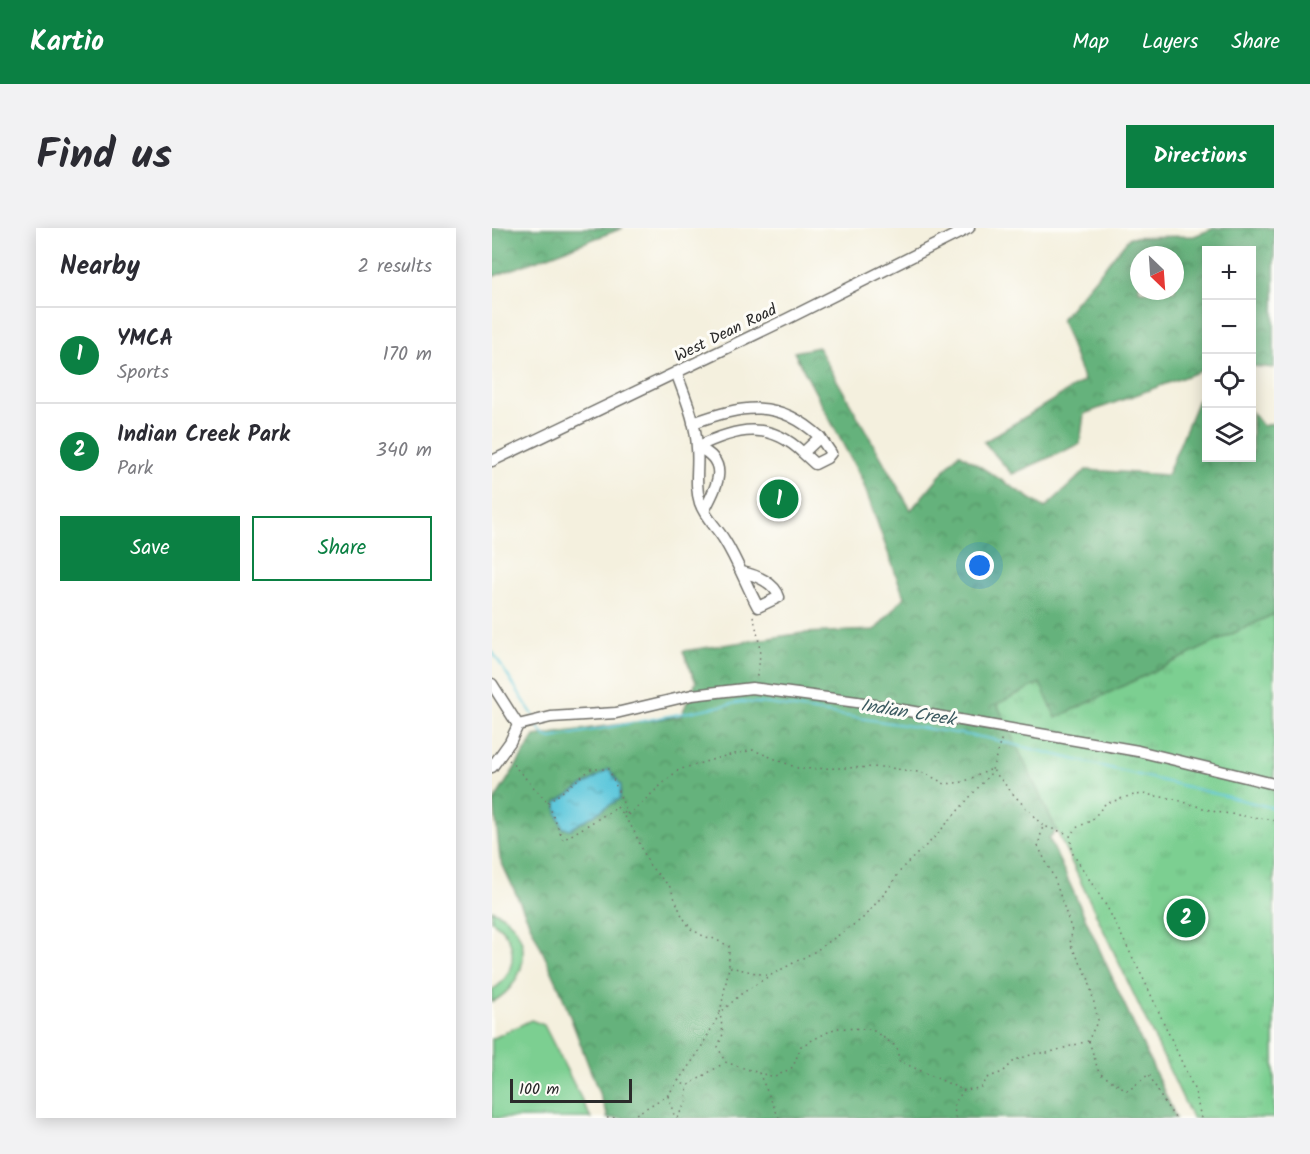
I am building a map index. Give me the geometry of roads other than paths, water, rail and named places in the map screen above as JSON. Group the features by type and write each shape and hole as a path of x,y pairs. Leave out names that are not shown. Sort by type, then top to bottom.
{"street":[{"name":"West Dean Road","path":"492,461 969,228"},
{"path":"676,372 693,423 697,447 697,492 704,511 724,538 758,607 779,597 773,586 742,572"},
{"path":"693,423 727,410 769,409 797,420 820,437 831,453 815,464 782,437 756,430 730,432 697,447"},
{"path":"803,453 820,437"},
{"path":"697,447 708,452 715,460 719,471 718,481 704,511"},
{"path":"492,685 518,726"},
{"path":"492,767 510,742 518,726 551,717 616,713 692,695 752,688 856,702 1138,751 1274,784"}],"water":[{"path":"609,769 621,785 620,799 571,829 563,828 557,813 557,802"}],"waterway":[{"name":"Indian Creek","path":"492,651 533,715"},
{"name":"Indian Creek","path":"538,727 545,736 552,738 742,702 769,704 987,738 1274,808"}],"place":[{"name":"YMCA","path":"779,499"},
{"name":"Indian Creek Park","path":"1186,918"}]}
